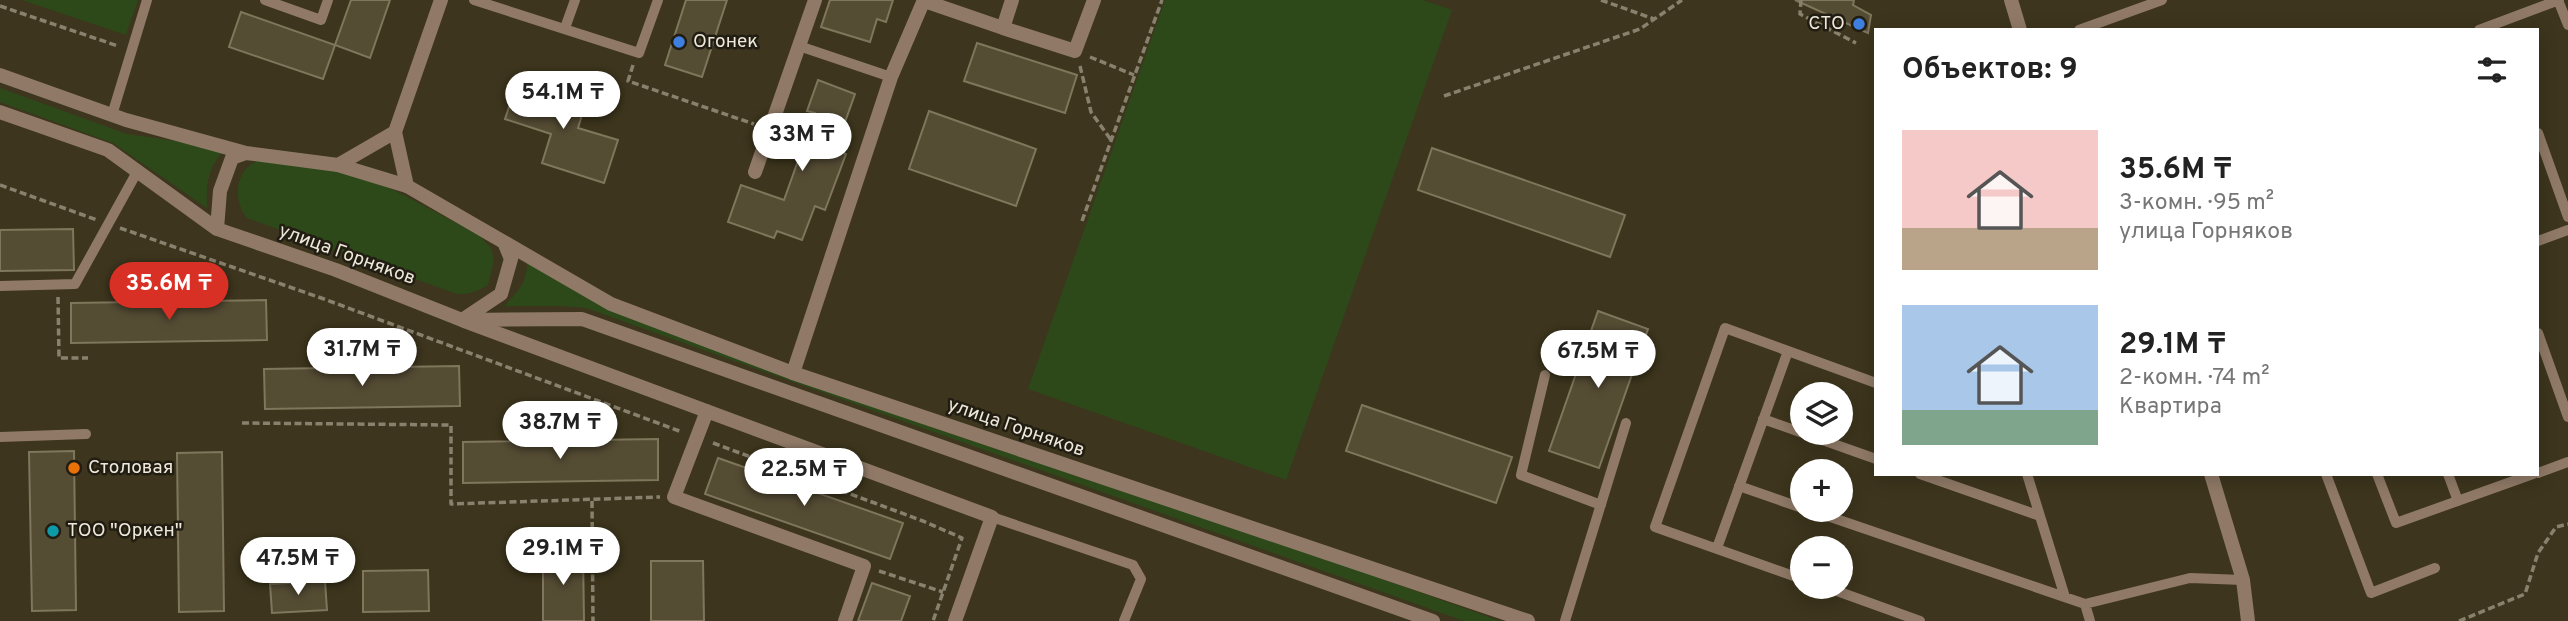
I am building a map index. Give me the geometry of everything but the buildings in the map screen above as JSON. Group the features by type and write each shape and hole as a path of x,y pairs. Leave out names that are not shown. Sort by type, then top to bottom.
{"street":[{"path":"407,186 395,132 441,0"},
{"path":"755,173 815,0"},
{"path":"793,373 891,77 924,0 1075,51 1094,0"},
{"path":"1003,28 1012,0"},
{"path":"2011,0 2019,28"},
{"name":"улица Горняков","path":"0,75 112,115 246,153 338,165 407,186 611,304 793,373 1528,621"},
{"name":"улица Горняков","path":"0,112 108,150 217,229 335,270 462,320 992,517"},
{"path":"338,165 395,132"},
{"path":"217,229 220,191 232,158 246,153"},
{"path":"462,320 500,294 511,259 504,242"},
{"name":"улица Горняков","path":"462,320 582,319 1433,621"},
{"path":"707,411 674,497 864,566 845,621"},
{"path":"2212,476 2244,580 2248,621"},
{"path":"955,621 992,517"}],"lane":[{"path":"112,115 147,0"},
{"path":"265,0 321,20 328,0"},
{"path":"474,0 639,54 658,0"},
{"path":"565,28 575,0"},
{"path":"2085,28 2162,0"},
{"path":"2498,26 2558,0 2568,25"},
{"path":"799,46 891,77"},
{"path":"2539,136 2568,217"},
{"path":"0,286 75,284 137,172"},
{"path":"2539,241 2568,230"},
{"path":"1790,575 1655,527 1724,328 1874,382"},
{"path":"2539,336 2568,417"},
{"path":"1717,548 1788,351"},
{"path":"1545,375 1521,475 1601,505"},
{"path":"1763,419 1874,458"},
{"path":"1566,621 1626,423"},
{"path":"0,437 86,434"},
{"path":"2539,472 2568,462"},
{"path":"1926,476 2040,516"},
{"path":"2028,476 2064,597"},
{"path":"2327,476 2371,593 2435,568"},
{"path":"2378,476 2396,523 2519,477"},
{"path":"2449,476 2458,501"},
{"path":"1739,486 1790,504"},
{"path":"992,517 1133,565 1141,579 1124,621"},
{"path":"1843,522 2085,604 2190,579 2244,580"},
{"path":"1853,597 1920,621"},
{"path":"2085,604 2090,621"}],"path":[{"path":"1082,221 1162,0"},
{"path":"1601,0 1654,19"},
{"path":"1444,96 1640,29 1682,0"},
{"path":"1801,0 1800,14 1856,43"},
{"path":"0,6 130,50"},
{"path":"1075,51 1135,75"},
{"path":"1075,51 1091,111 1111,140"},
{"path":"635,61 628,81 769,130"},
{"path":"0,185 324,299 923,521 962,538 933,621"},
{"path":"58,284 59,358 88,358"},
{"path":"242,423 452,425 451,504 674,497"},
{"path":"592,500 593,621"},
{"path":"2459,621 2525,594 2538,553 2556,527 2568,524"},
{"path":"864,566 943,592"}],"green space":[{"path":"22,0 138,0 126,35"},
{"path":"1165,0 1423,0 1452,10 1286,480 1028,389"},
{"path":"0,88 127,134 226,148 215,162 209,176 207,208 113,143 0,102"},
{"path":"260,160 308,165 363,178 388,187 479,235 491,248 494,260 488,285 471,293 454,293 247,218 239,202 239,185 245,169"},
{"path":"527,253 598,299 1500,621 1464,621 586,308 504,306 523,282"}],"place":[{"name":"СТО","path":"1859,24"},
{"name":"Огонек","path":"679,42"},
{"name":"Столовая","path":"74,468"},
{"name":"ТОО \"Оркен\"","path":"53,531"}]}
